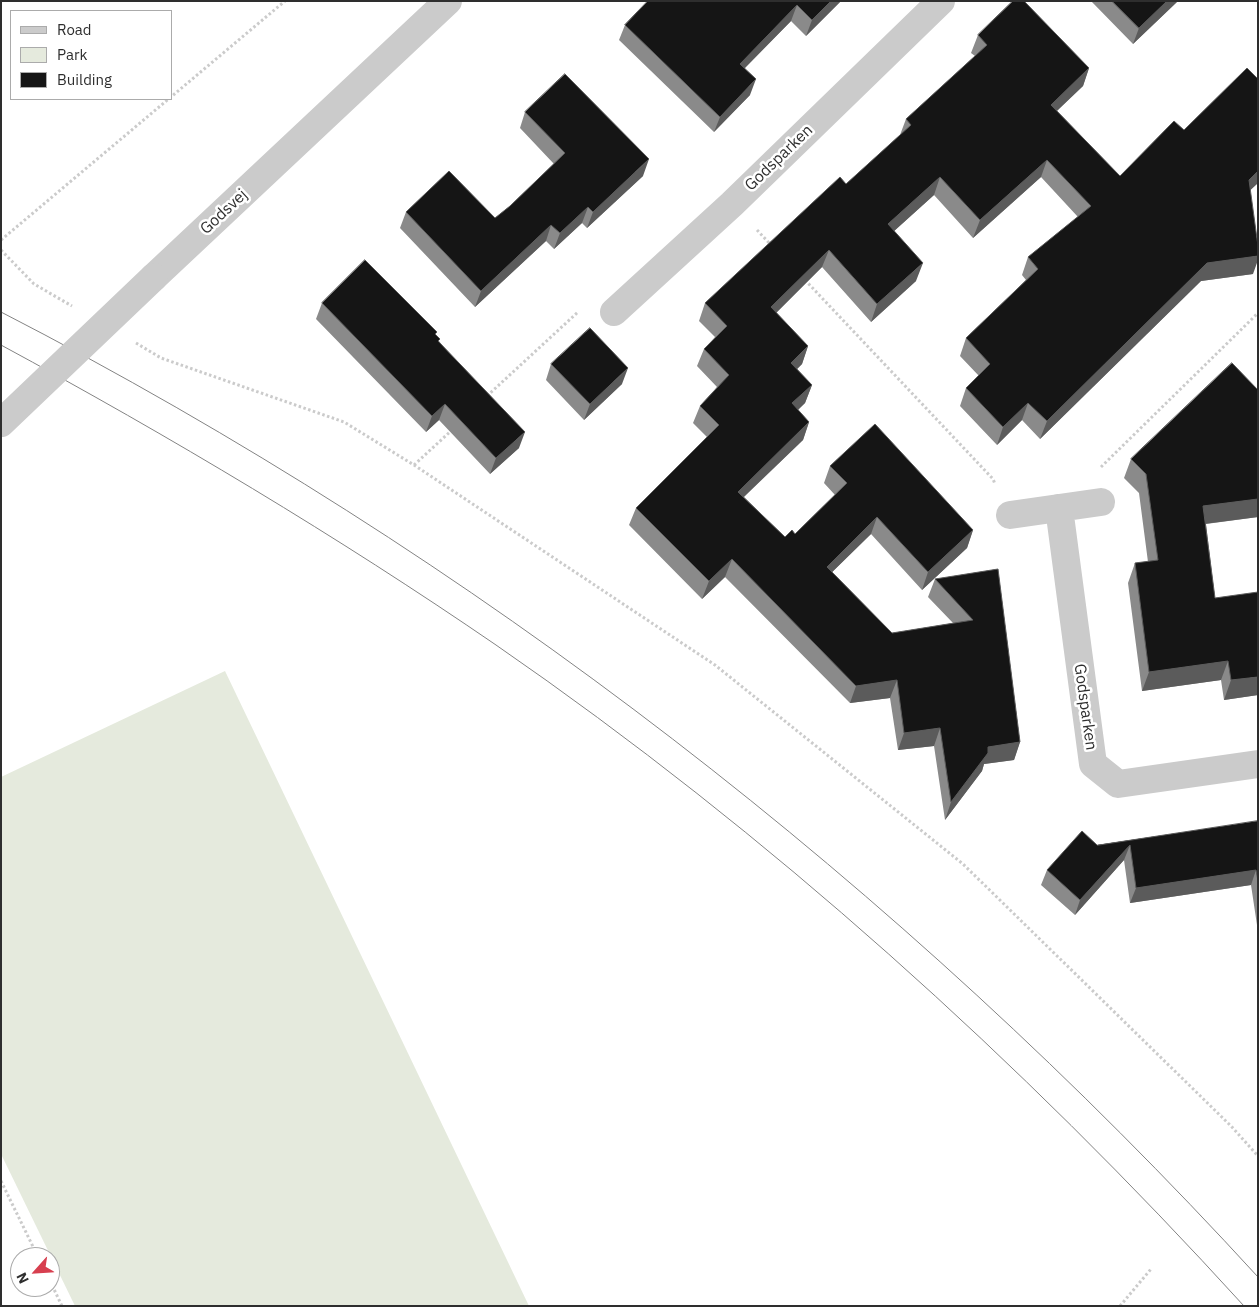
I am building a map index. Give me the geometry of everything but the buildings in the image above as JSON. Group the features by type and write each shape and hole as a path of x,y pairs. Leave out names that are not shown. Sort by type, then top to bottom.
{"street":[{"name":"Godsvej","path":"1,423 448,1"},
{"name":"Godsparken","path":"614,312 732,204 941,1"},
{"path":"1010,515 1101,502"},
{"name":"Godsparken","path":"1059,508 1093,764 1118,784 1258,764"}],"path":[{"path":"172,96 285,1"},
{"path":"1,240 167,100"},
{"path":"732,204 773,247"},
{"path":"1,250 34,284 76,309"},
{"path":"801,276 993,479 1010,515"},
{"path":"485,399 585,306 614,312"},
{"path":"1059,508 1258,313"},
{"path":"127,338 161,358 344,422 414,465 715,665 963,864 1231,1126 1258,1156"},
{"path":"414,465 456,425"},
{"path":"1,1181 33,1247"},
{"path":"1120,1306 1151,1269"}],"green space":[{"path":"225,671 529,1306 75,1306 60,1275 60,1247 46,1247 1,1154 1,777"}],"tram line":[{"path":"1,312 176,407 347,511 512,621 673,739 827,864 977,995 1120,1133 1258,1277"},
{"path":"1,345 128,415 314,526 375,565 496,645 598,718 697,793 794,872 889,954 981,1039 1159,1215 1244,1306"}]}
